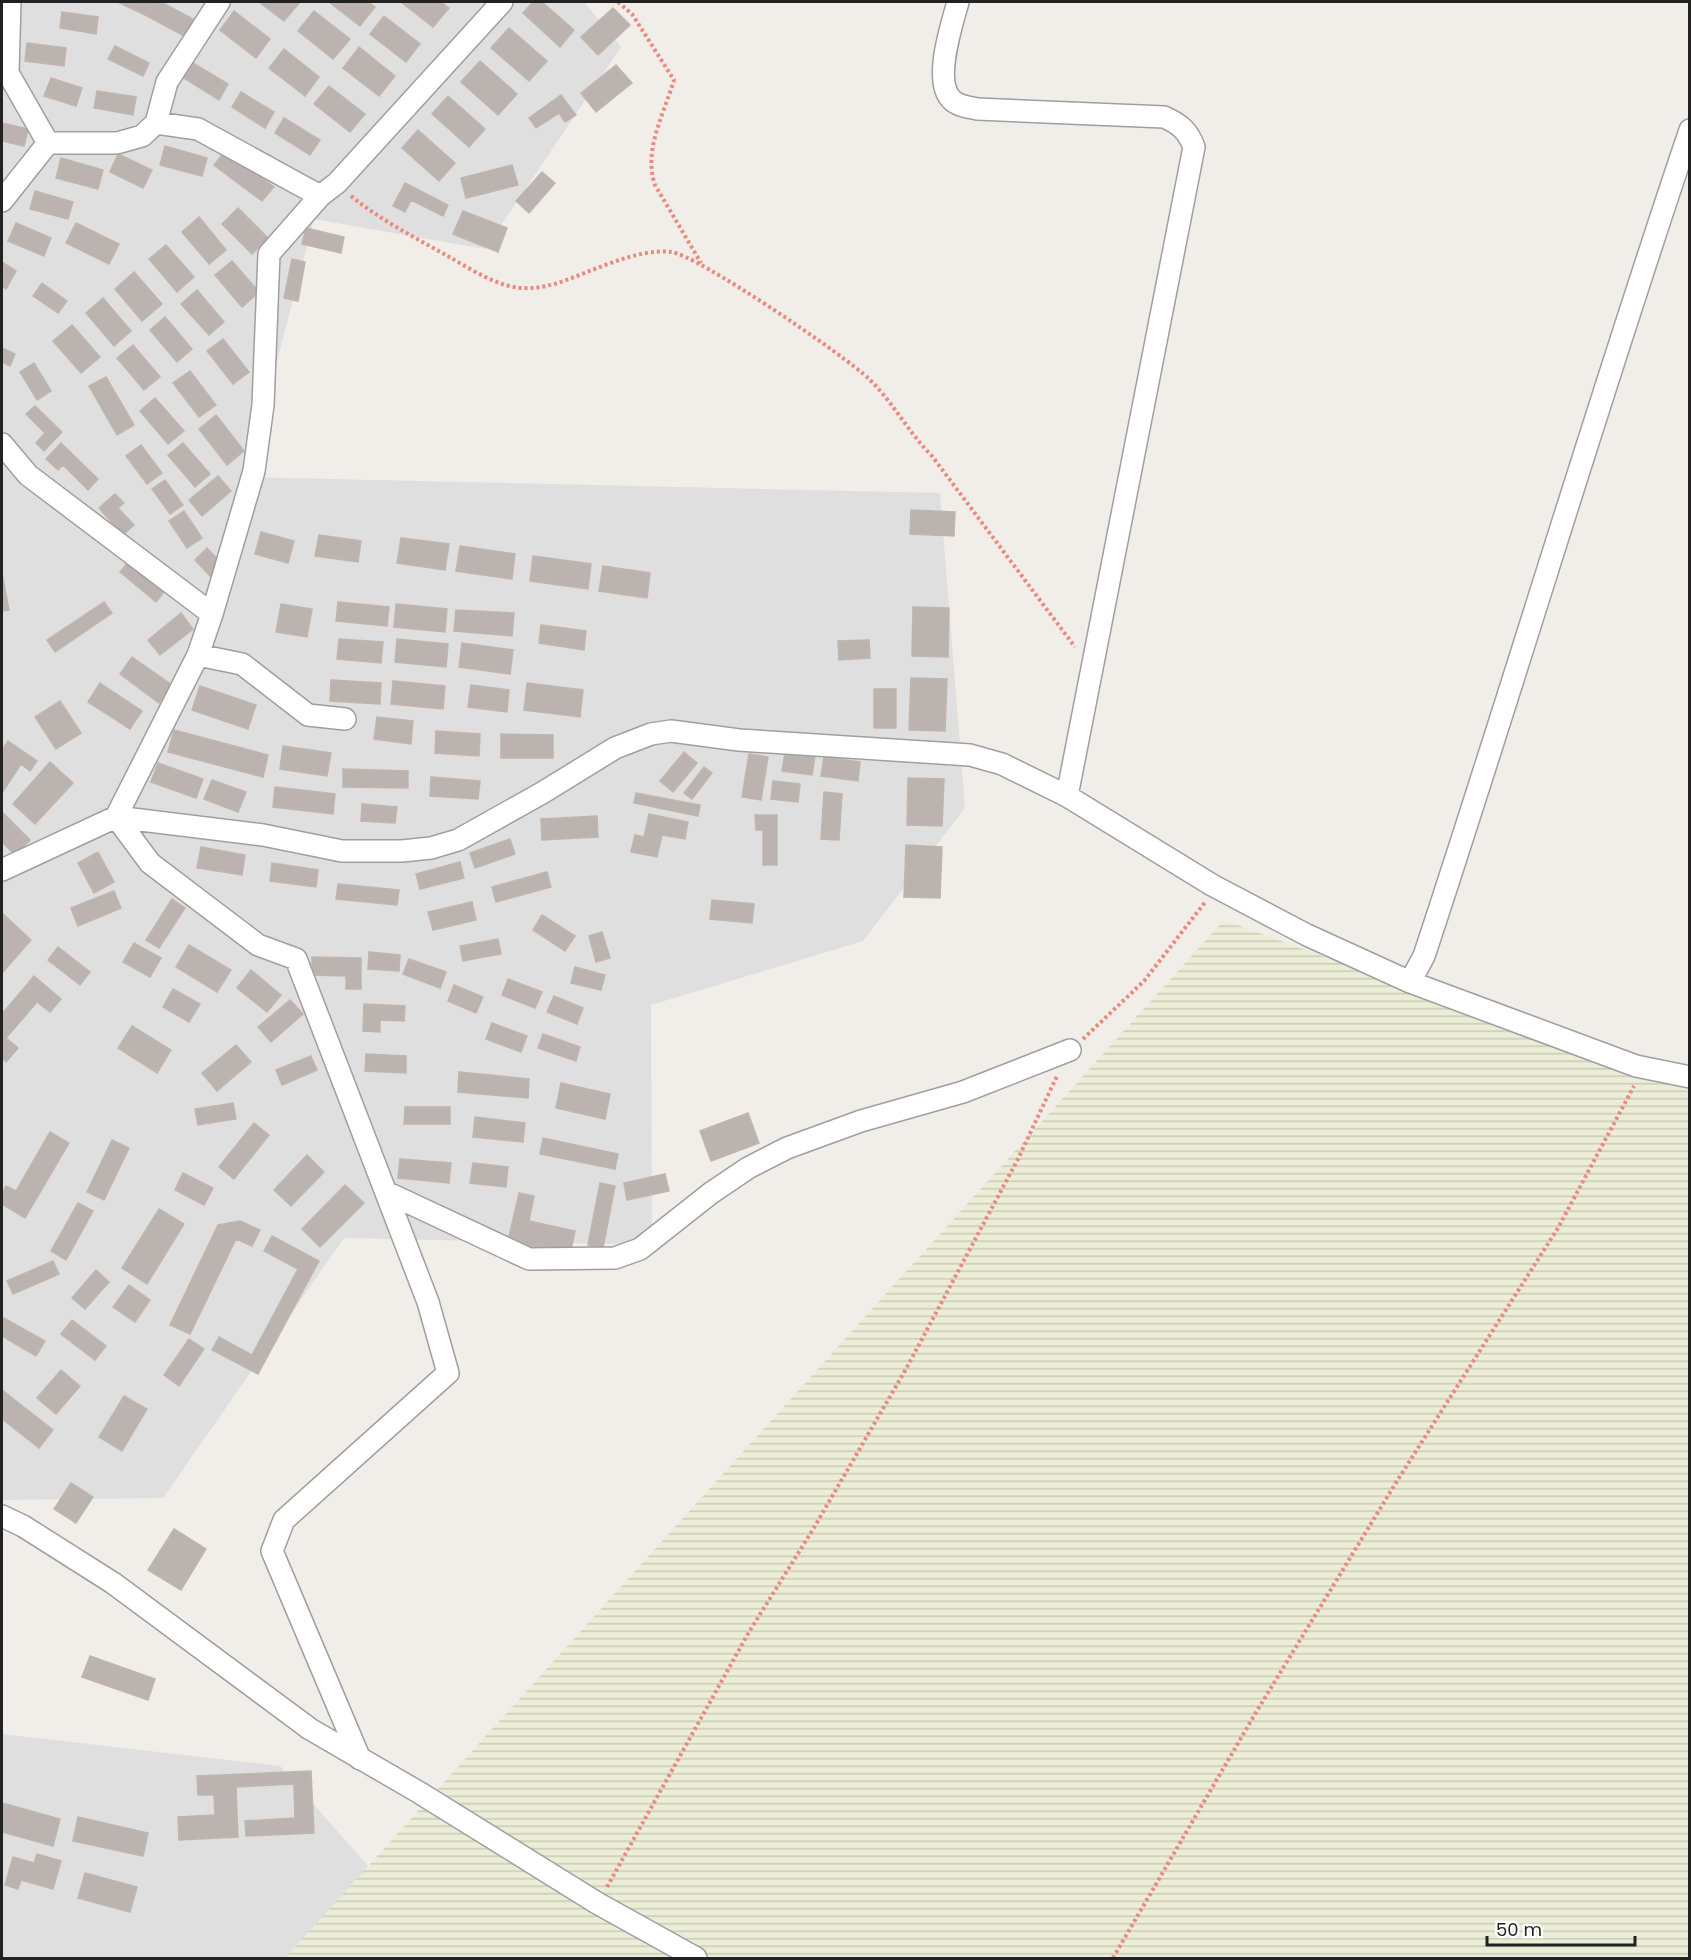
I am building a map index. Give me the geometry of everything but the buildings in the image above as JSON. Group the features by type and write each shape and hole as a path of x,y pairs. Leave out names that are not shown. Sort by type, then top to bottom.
{"street":[{"path":"10,2 5,73 48,143"},
{"path":"48,143 117,143 142,136 156,123 166,81 219,2"},
{"path":"116,817 198,655 254,471 263,405 269,254 320,196 337,183 502,2"},
{"path":"958,2 943,73 944,87 951,99 963,106 977,109 1164,117 1178,123 1190,134 1194,147 1067,796"},
{"path":"156,123 198,129 320,196"},
{"path":"1410,982 1424,956 1483,776 1572,485 1689,130"},
{"path":"2,201 48,143"},
{"path":"2,444 28,474 212,614"},
{"path":"198,655 242,664 308,715 345,719"},
{"path":"2,870 116,817 262,835 342,851 402,851 430,848 469,834 553,787 615,748 651,734 671,730 740,740 970,755 1002,764 1067,796 1216,887 1307,935 1410,982 1643,1067 1689,1077"},
{"path":"116,817 150,863 258,945 296,959 428,1302 448,1373 284,1520 272,1551 360,1759"},
{"path":"386,1192 529,1259 615,1258 640,1249 711,1193 748,1168 787,1148 861,1121 963,1092 1070,1050"},
{"path":"2,1516 23,1526 113,1583 291,1716 597,1903 696,1959"}],"path":[{"path":"618,2 632,14 674,80 655,137 650,171 655,184 702,263"},
{"path":"337,183 353,198 400,229 488,278 509,286 532,289 623,260 672,251 702,263 833,351 869,378 898,413 912,436 956,487 1081,654 1095,662"},
{"path":"597,1903 639,1832 749,1632 812,1531 906,1369 1018,1159 1070,1050 1107,1018 1144,981 1216,887"},
{"path":"1113,1959 1255,1713 1397,1481 1558,1228 1643,1067"}],"shaded area":[{"path":"2,2 584,2 621,47 485,249 314,219 247,477 940,493 965,808 863,941 651,1005 652,1245 344,1238 163,1498 2,1500"},
{"path":"2,1734 280,1766 396,1898 395,1958 2,1958"}],"green space":[{"path":"1224,920 1689,1091 1689,1958 285,1958"}]}
